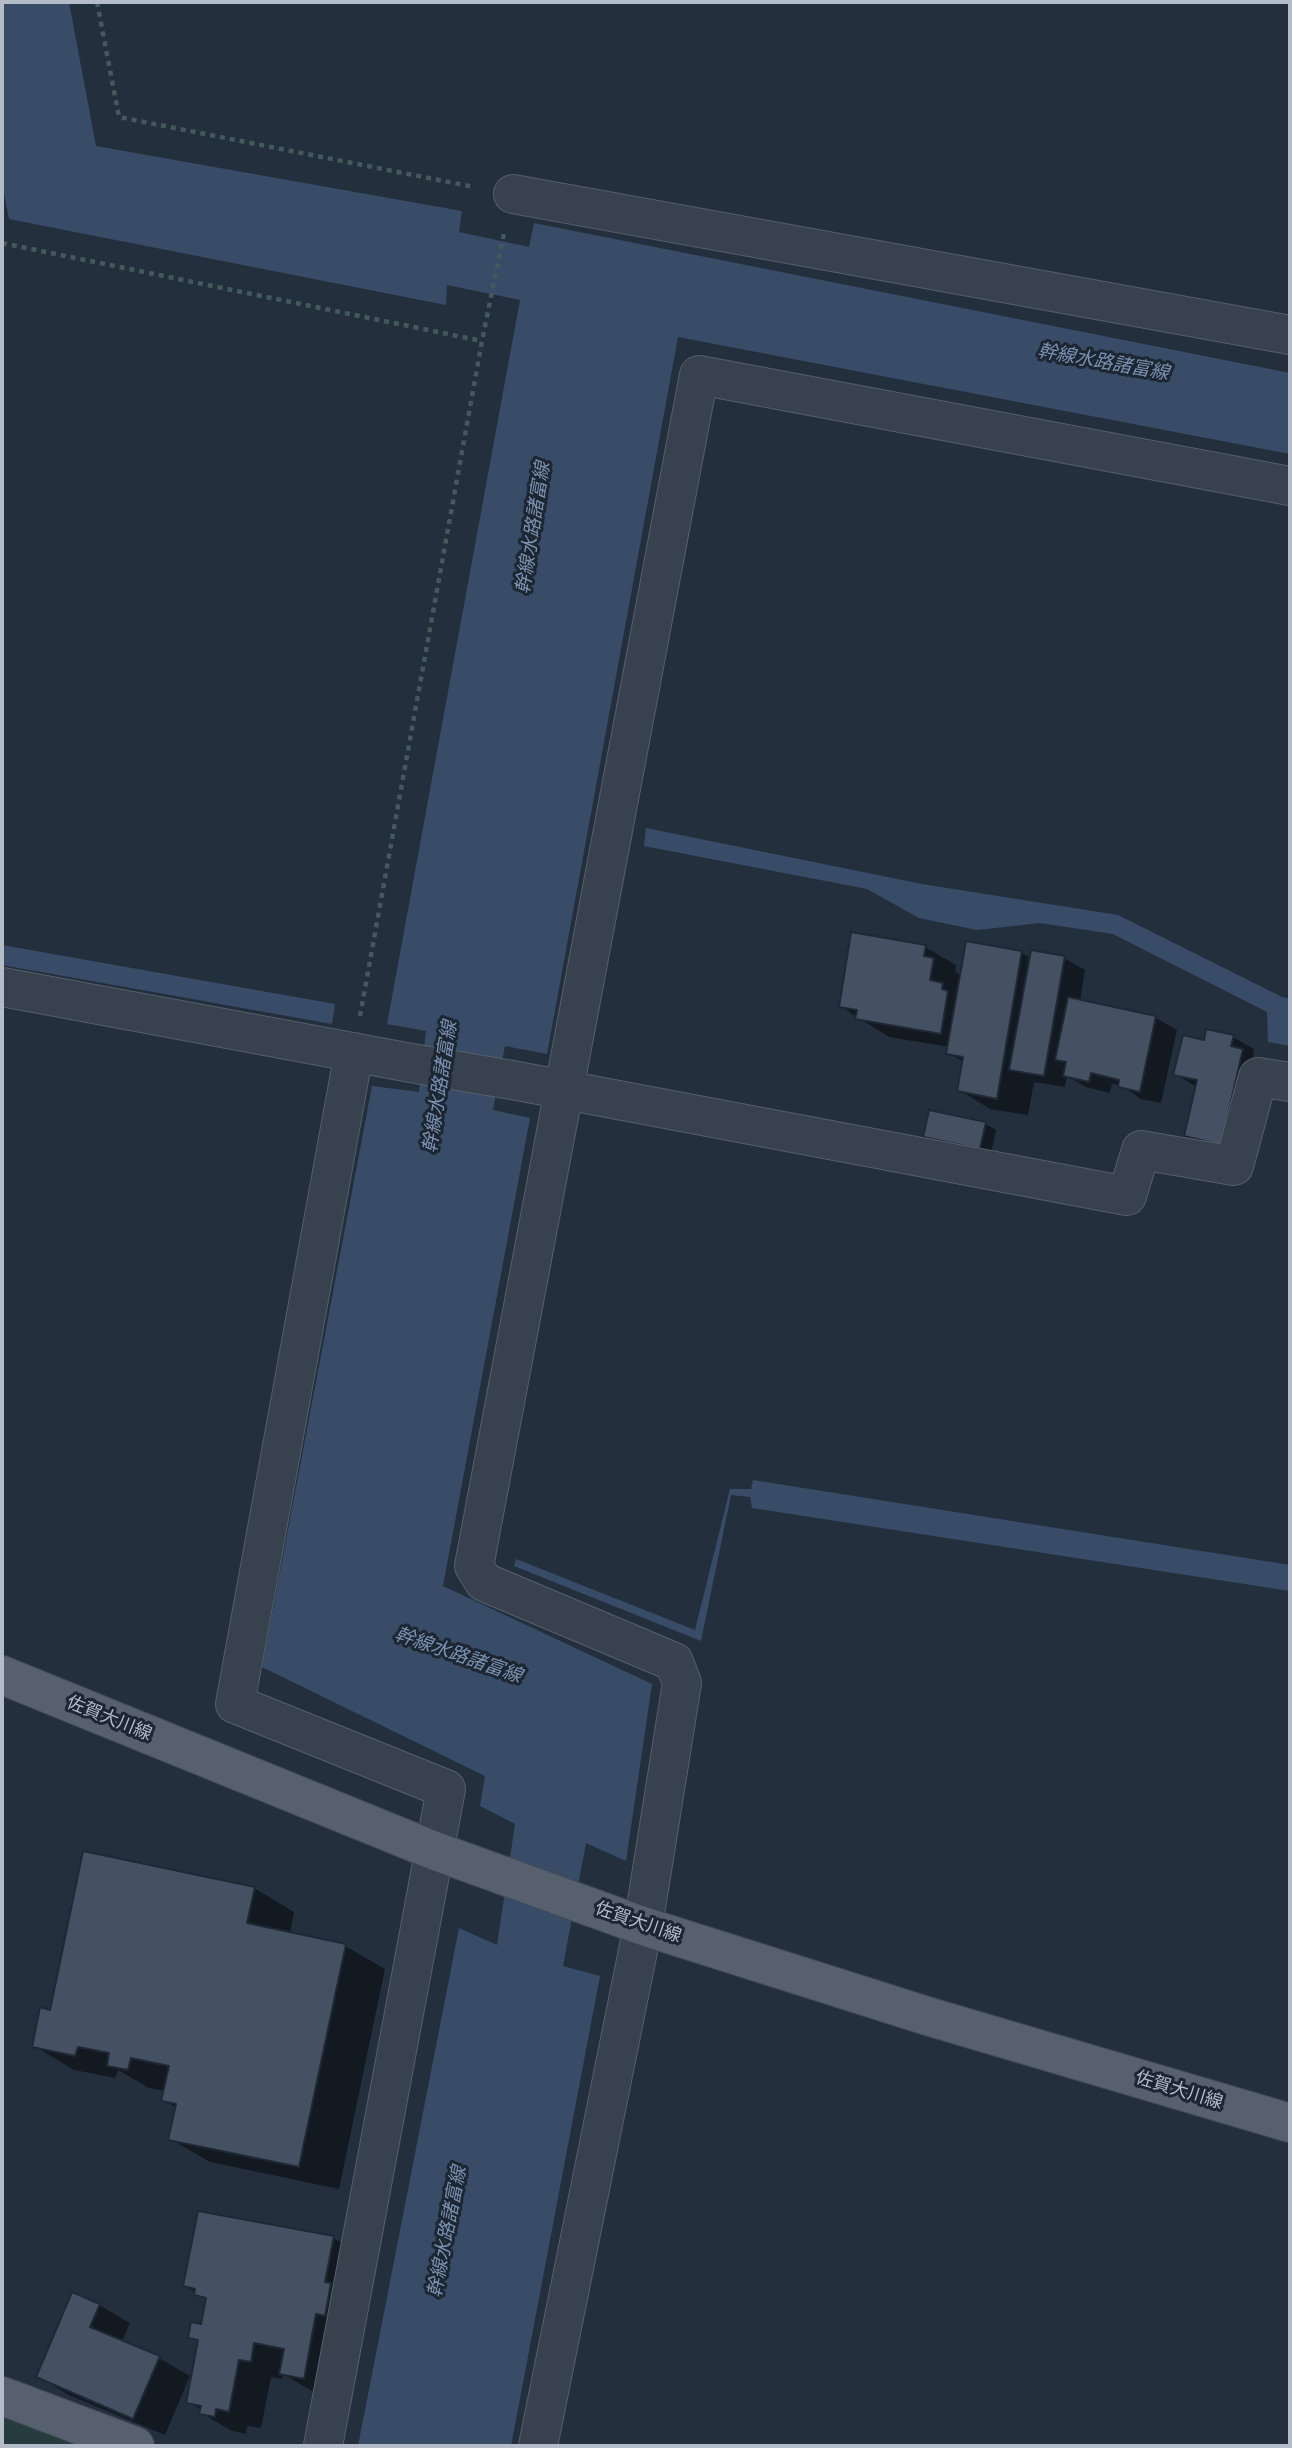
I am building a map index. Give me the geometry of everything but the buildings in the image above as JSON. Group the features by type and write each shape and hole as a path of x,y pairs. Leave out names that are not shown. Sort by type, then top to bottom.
{"main road":[{"name":"佐賀大川線","path":"2,1675 435,1851 643,1926 927,2016 1290,2123"},
{"path":"2,2396 135,2446"}],"street":[{"path":"513,194 1290,335"},
{"path":"538,2446 643,1926 682,1682 674,1662 484,1582 474,1566 699,375 1290,486"},
{"path":"2,987 1126,1196 1141,1150 1234,1166 1258,1077 1290,1082"},
{"path":"323,2446 446,1789 235,1704 354,1052"}],"path":[{"path":"97,2 120,117 513,194 482,341 354,1052"},
{"path":"2,243 482,341"}],"green space":[{"path":"2,2416 79,2446 2,2446"}],"water":[{"name":"幹線水路諸富線","path":"2,2 69,2 96,146 462,211 459,232 529,247 534,223 1290,373 1290,454 678,337 547,1054 505,1046 493,1110 530,1118 443,1586 652,1684 626,1861 586,1843 563,1966 600,1976 511,2446 358,2446 459,1928 497,1945 515,1824 480,1806 485,1776 262,1667 372,1086 419,1092 426,1031 387,1024 520,300 447,285 446,305 9,219 2,182"},
{"path":"646,828 922,884 1118,915 1290,999 1290,1046 1268,1042 1267,1012 1113,934 1040,923 977,930 919,918 867,889 644,846"},
{"path":"2,945 335,1004 332,1024 2,965"},
{"path":"753,1480 1290,1565 1290,1591 752,1508 750,1497 731,1495 701,1641 514,1566 516,1559 695,1630 730,1489 751,1489"}]}
